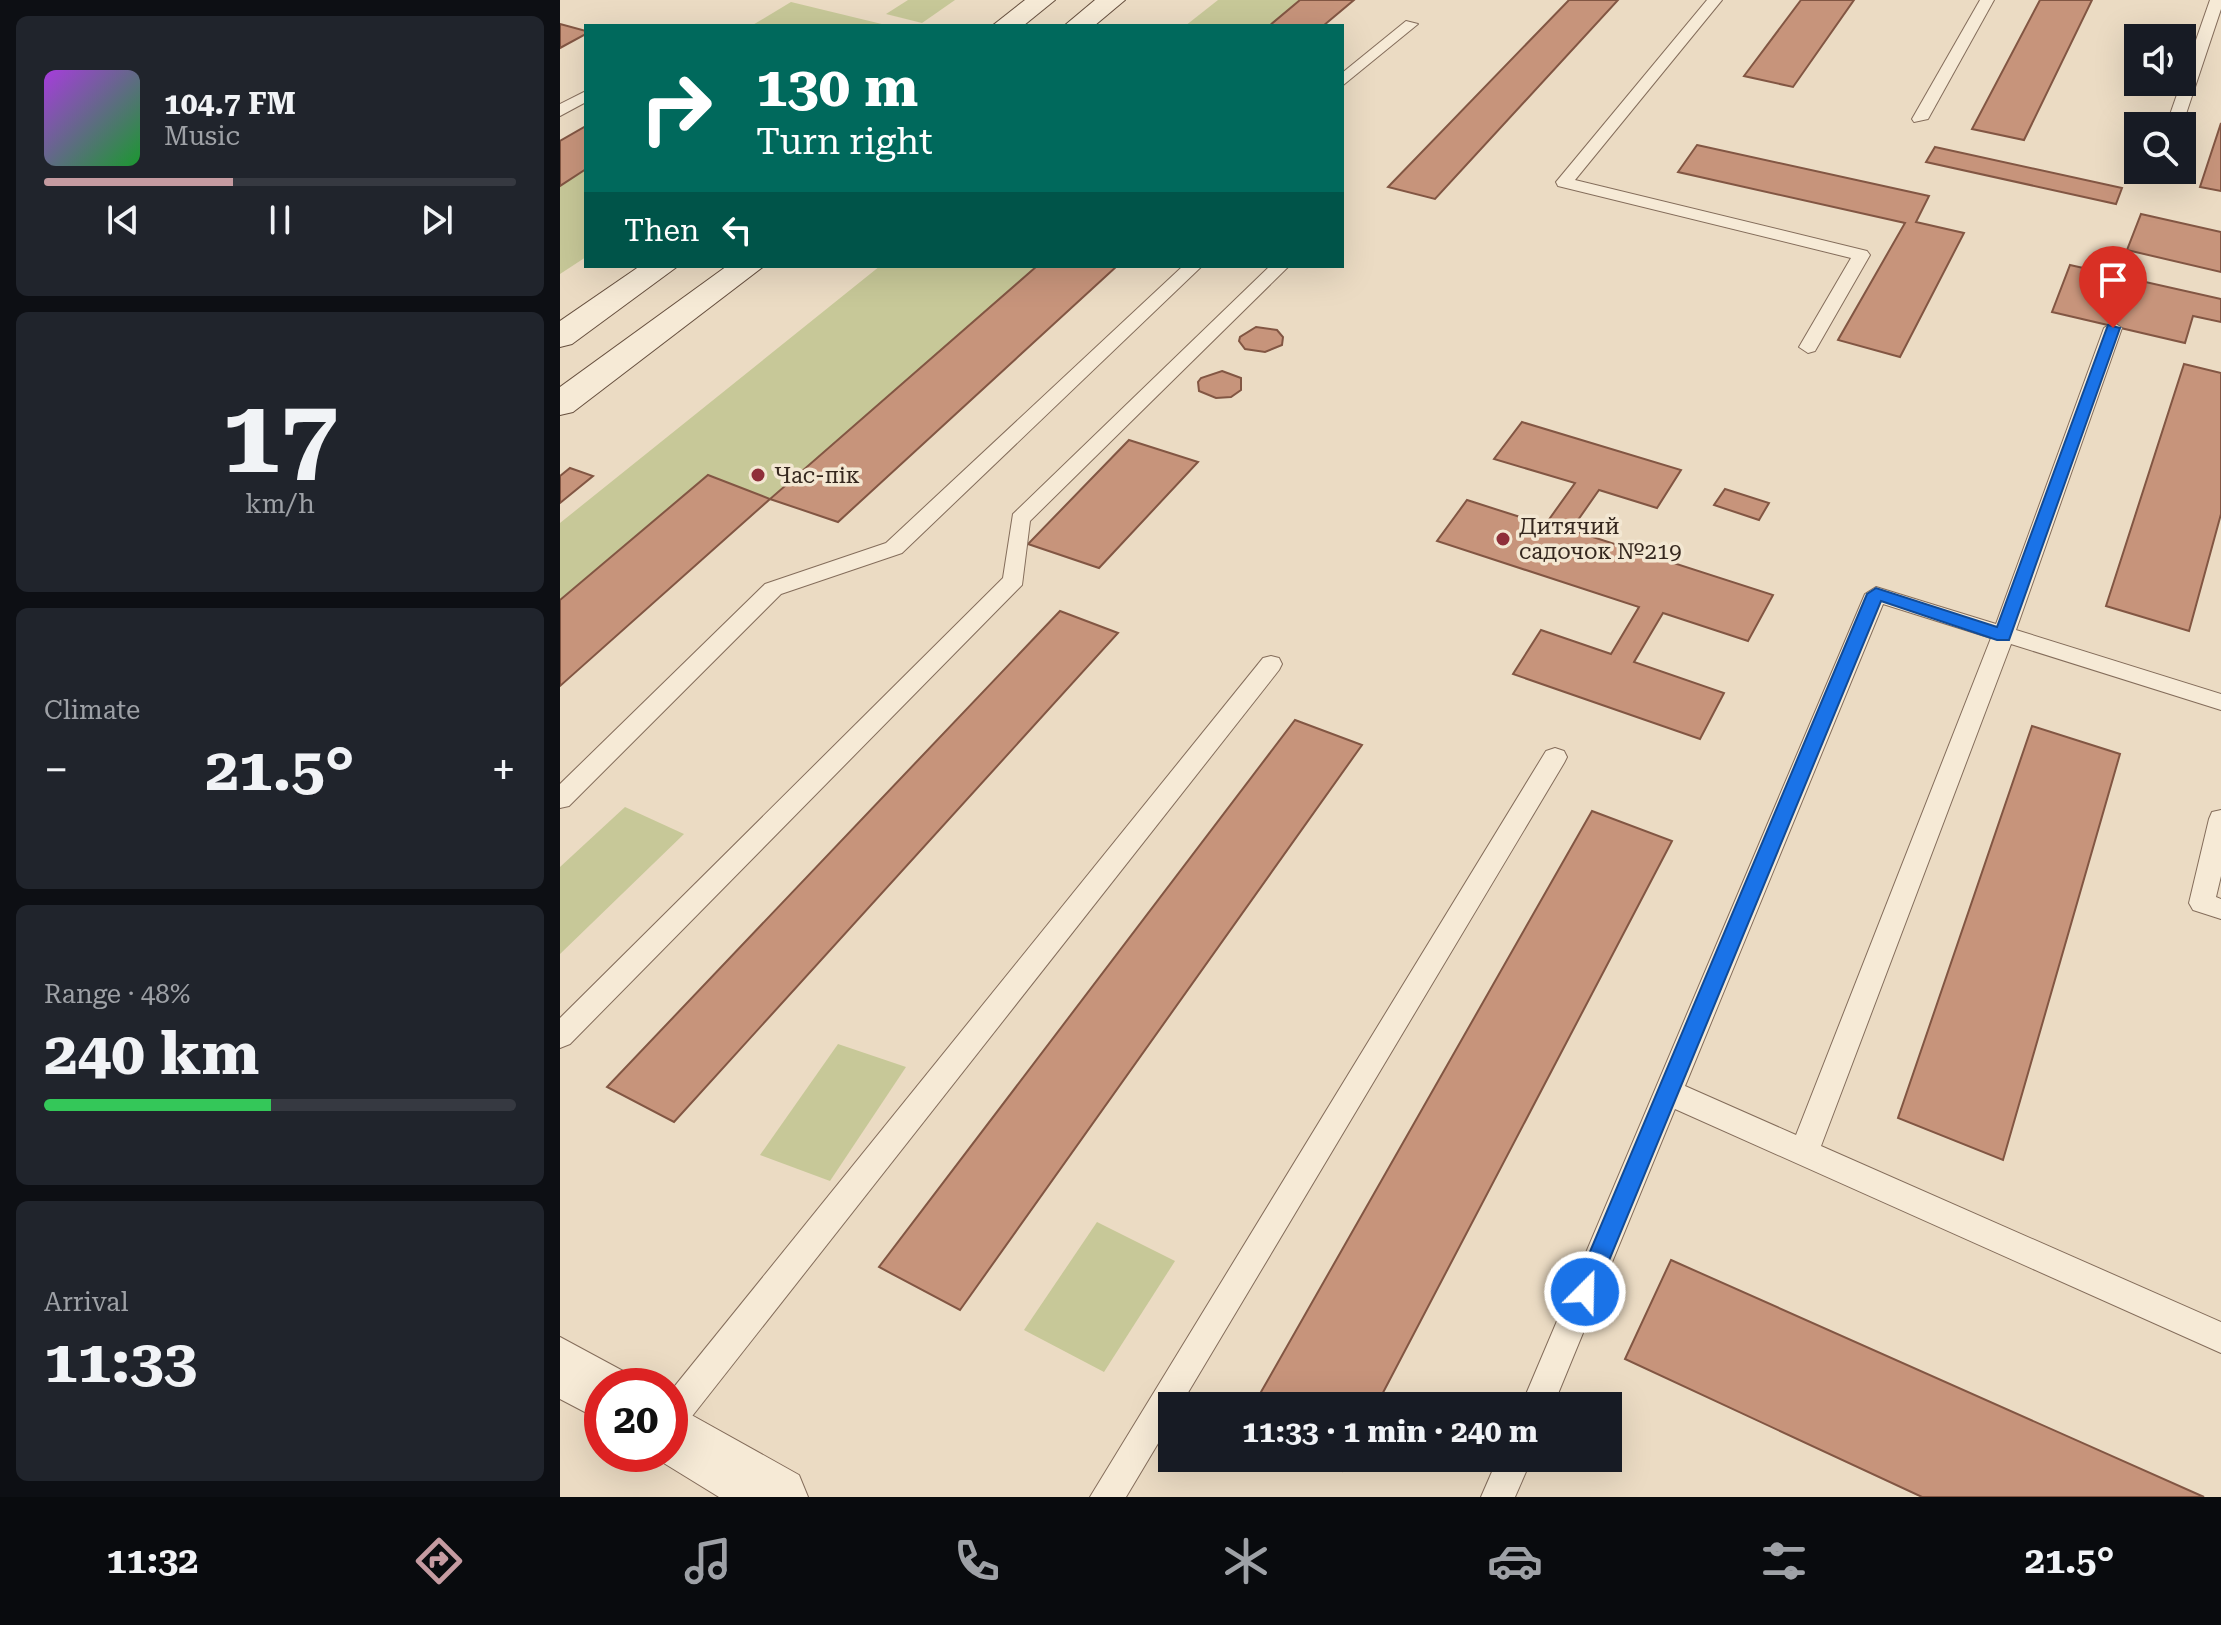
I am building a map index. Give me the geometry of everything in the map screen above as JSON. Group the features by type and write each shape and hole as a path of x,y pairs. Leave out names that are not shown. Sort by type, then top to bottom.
{"street":[{"path":"1008,24 1042,0"},
{"path":"1080,24 1112,0"},
{"path":"560,337 659,268"},
{"path":"560,404 745,268"},
{"path":"560,1366 584,1381"},
{"path":"688,1444 777,1497"}],"lane":[{"path":"1715,0 1564,182 1861,255 1808,347"},
{"path":"1920,119 1987,0"},
{"path":"2179,112 2217,0"},
{"path":"1344,79 1411,24"},
{"path":"560,111 584,97"},
{"path":"560,799 773,589 894,548 1191,268"},
{"path":"560,1036 1014,580 1020,519 1278,268"},
{"path":"1805,1151 2003,635 2113,328"},
{"path":"1543,1392 1876,594 2221,702"},
{"path":"688,1395 1271,664"},
{"path":"1107,1497 1555,757"},
{"path":"2221,819 2202,903 2221,909"},
{"path":"1668,1092 2221,1338"},
{"path":"1498,1497 1509,1472"}],"green space":[{"path":"908,0 955,0 922,23 886,14"},
{"path":"1218,0 1300,0 1271,24 1188,24"},
{"path":"791,2 882,24 754,24"},
{"path":"584,170 584,258 560,274 560,186"},
{"path":"878,268 1035,268 770,499 708,476 560,600 560,523"},
{"path":"625,807 684,834 560,954 560,867"},
{"path":"838,1044 906,1067 830,1181 760,1155"},
{"path":"1097,1222 1175,1261 1104,1372 1024,1330"}],"building":[{"path":"1300,0 1354,0 1325,24 1271,24"},
{"path":"1569,0 1618,0 1435,199 1388,187"},
{"path":"1801,0 1854,0 1793,87 1744,76"},
{"path":"2040,0 2092,0 2024,140 1972,129"},
{"path":"560,24 584,30 584,35 560,48"},
{"path":"2221,123 2221,191 2200,187"},
{"path":"584,127 584,170 560,186 560,141"},
{"path":"1697,145 1929,196 1916,222 1964,233 1900,357 1838,340 1905,223 1678,172"},
{"path":"1935,147 2122,188 2116,204 1926,162"},
{"path":"2141,214 2221,232 2221,272 2127,250"},
{"path":"2070,265 2221,299 2221,322 2193,316 2185,343 2052,312"},
{"path":"1035,268 1115,268 838,522 770,499"},
{"path":"1256,327 1277,330 1283,337 1282,345 1265,352 1245,349 1239,341 1240,337"},
{"path":"2184,364 2221,373 2221,514 2189,631 2106,606"},
{"path":"1222,371 1241,378 1241,390 1231,397 1216,398 1199,391 1201,378"},
{"name":"Дитячий садочок №219","path":"1522,422 1681,470 1657,508 1599,490 1571,530 1773,595 1748,641 1663,613 1634,662 1724,693 1700,739 1513,674 1541,630 1611,654 1639,607 1437,541 1467,500 1545,525 1575,483 1494,459"},
{"path":"1129,440 1198,462 1099,568 1028,544"},
{"path":"570,468 593,476 560,503 560,476"},
{"path":"708,475 770,499 560,686 560,600"},
{"path":"1725,489 1769,503 1759,520 1714,505"},
{"path":"1060,611 1118,633 674,1122 607,1087"},
{"path":"1295,720 1362,745 960,1310 879,1267"},
{"path":"2032,726 2120,754 2003,1160 1898,1118"},
{"path":"1592,811 1672,841 1383,1392 1261,1392"},
{"path":"1671,1260 2204,1497 1922,1497 1625,1359"}],"place":[{"name":"Час-пік","path":"758,475"},
{"name":"Дитячий садочок №219","path":"1503,539"}],"route":[{"path":"1585,1292 1876,594 2003,635 2113,328"}]}
